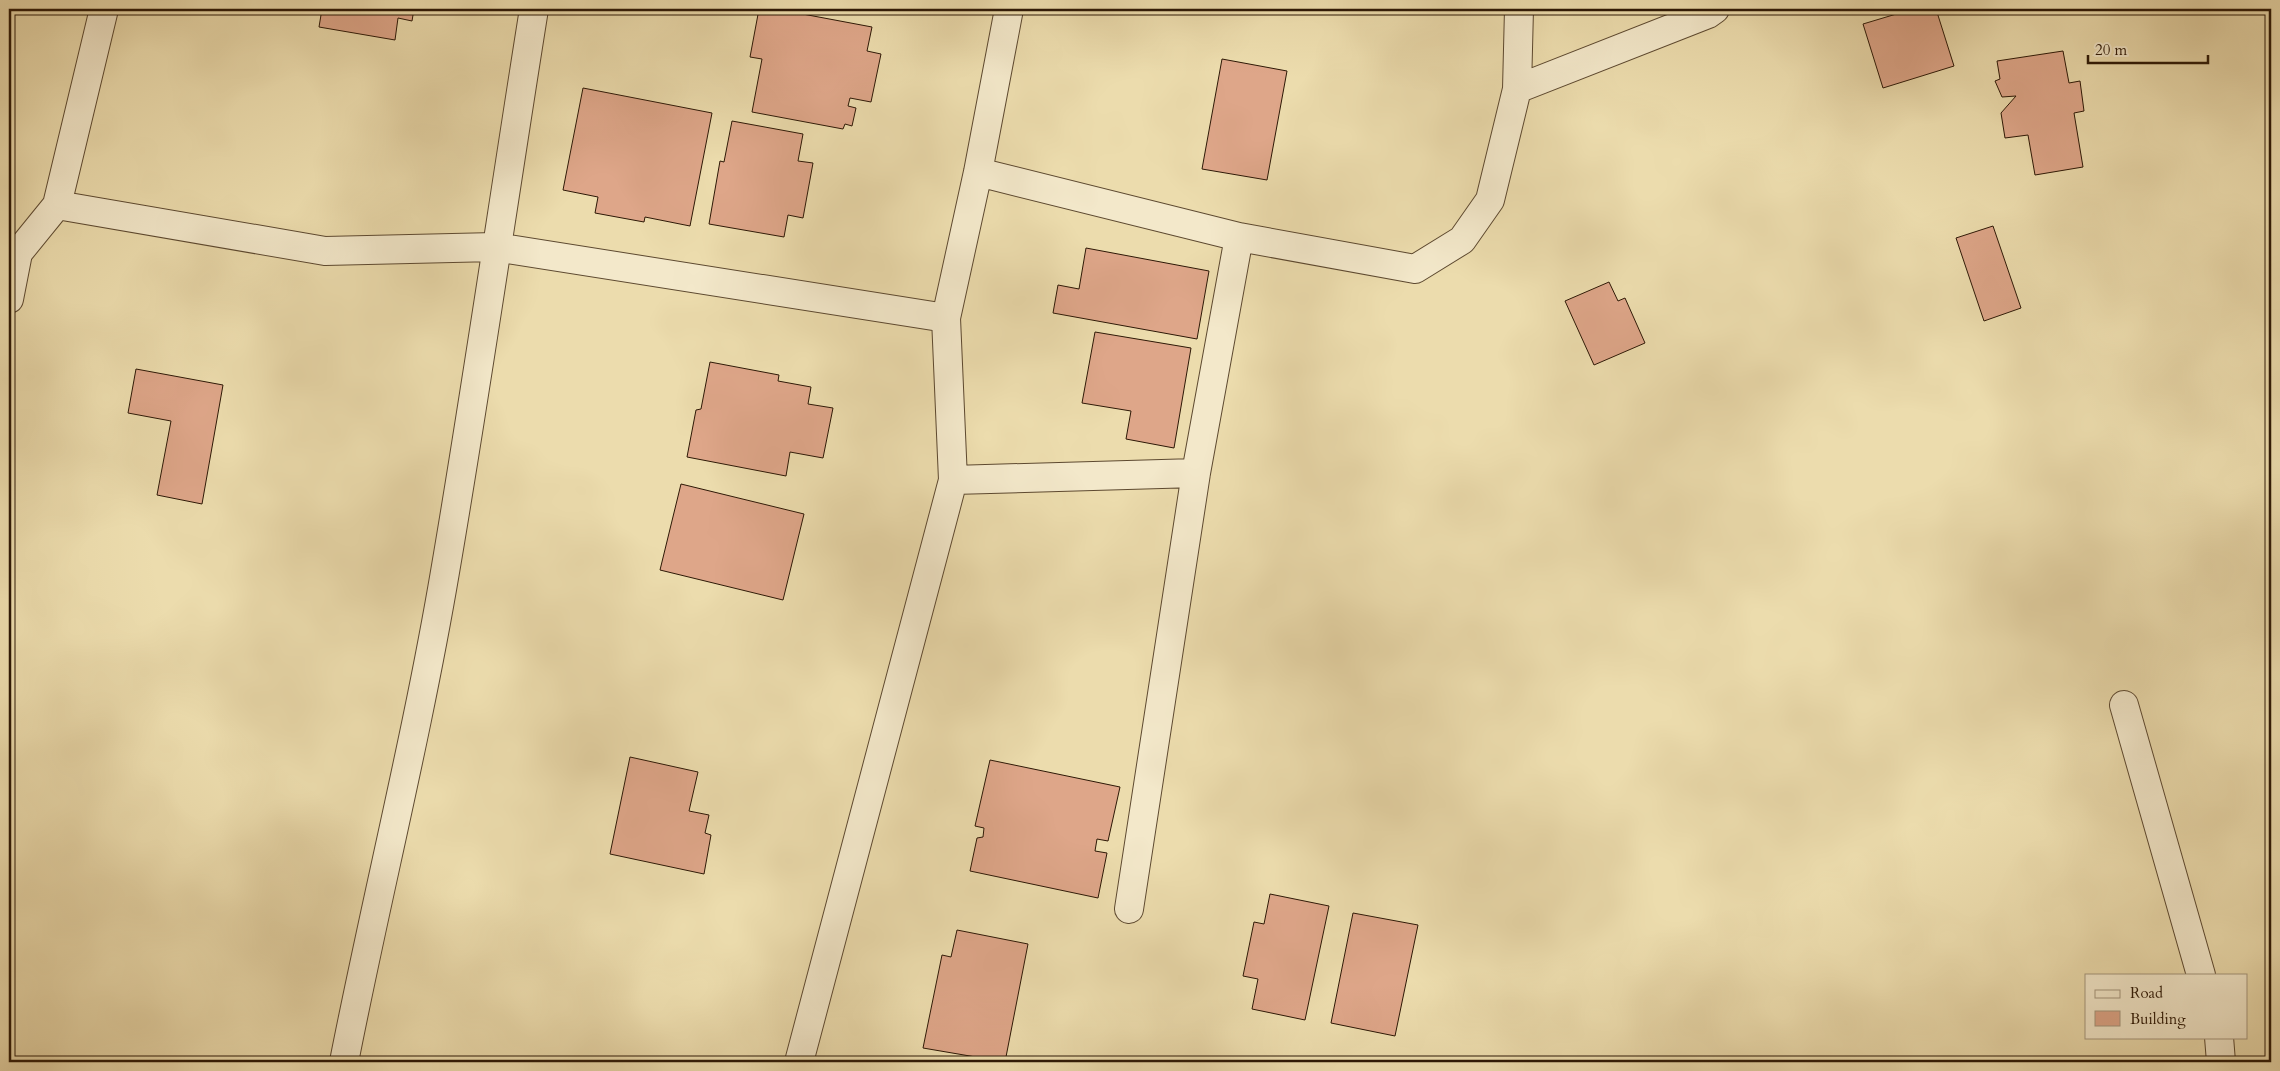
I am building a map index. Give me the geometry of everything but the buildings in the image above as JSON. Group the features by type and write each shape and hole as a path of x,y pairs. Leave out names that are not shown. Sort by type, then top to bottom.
{"street":[{"path":"9,299 18,254 57,205 104,9"},
{"path":"344,1062 365,954 404,785 443,583 534,9"},
{"path":"799,1062 953,480 946,318 978,172 1008,9"},
{"path":"978,172 1239,237 1415,269 1462,240 1490,200 1516,89 1519,9"},
{"path":"1516,89 1708,14 1715,9"},
{"path":"57,205 325,251 495,247 946,318"},
{"path":"1129,909 1196,474 1239,237"},
{"path":"953,480 1196,474"},
{"path":"2124,705 2201,974"},
{"path":"2219,1038 2221,1062"}]}
